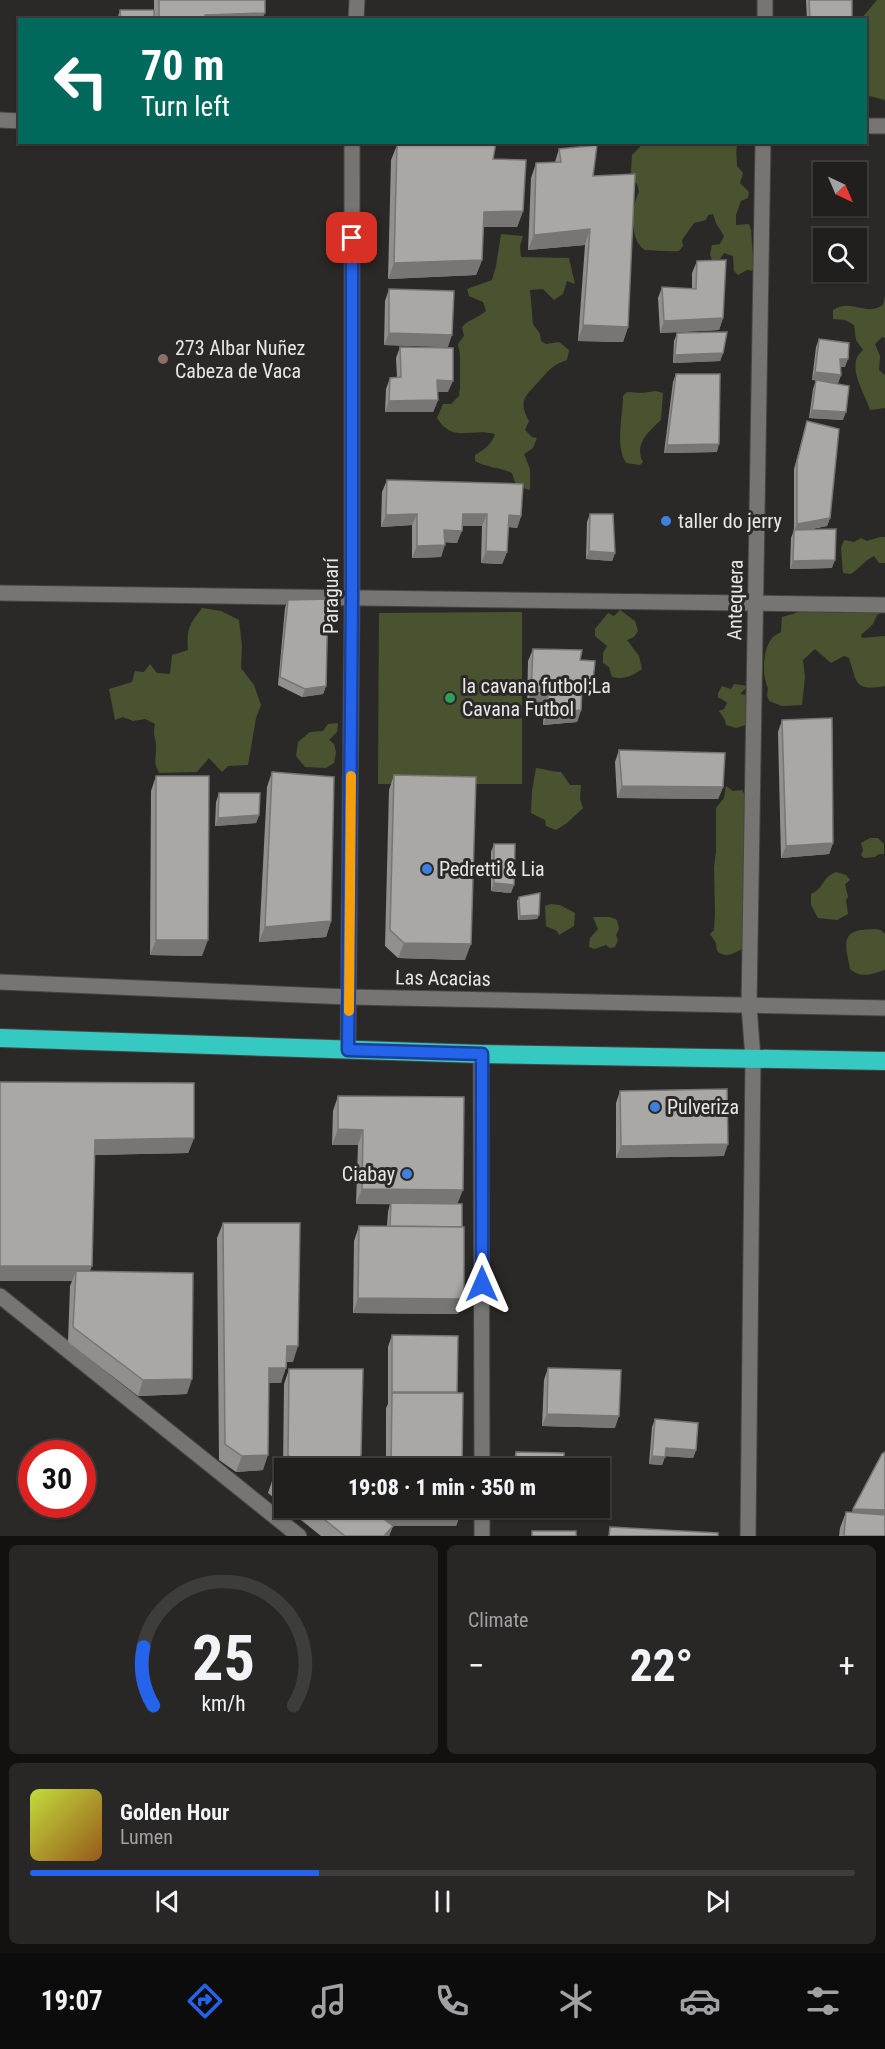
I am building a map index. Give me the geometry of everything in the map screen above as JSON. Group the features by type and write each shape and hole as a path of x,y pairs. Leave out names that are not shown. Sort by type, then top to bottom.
{"highway":[{"path":"0,1038 482,1054 885,1061"}],"street":[{"path":"356,18 357,0"},
{"path":"765,0 765,18"},
{"path":"0,120 18,121"},
{"path":"867,126 885,126"},
{"name":"Paraguarí","path":"348,1050 352,598 352,144"},
{"name":"Antequera","path":"748,1536 753,1058 749,1006 763,144"},
{"path":"0,593 885,605"},
{"name":"Las Acacias","path":"0,982 349,997 885,1008"},
{"path":"482,1054 482,1458"},
{"path":"0,1296 299,1536"},
{"path":"482,1518 482,1536"}],"green space":[{"path":"877,0 885,0 885,100 867,95 867,18 862,18"},
{"path":"638,144 738,144 737,166 743,173 740,183 749,192 748,198 741,201 736,215 736,225 749,224 754,271 747,270 738,275 734,271 733,256 724,253 720,259 712,260 710,254 712,245 720,244 724,236 713,214 708,215 706,220 694,223 682,240 683,246 679,251 645,250 640,246 633,223 634,206 639,192 637,184 632,179 631,171 632,155 640,147"},
{"path":"501,234 523,236 520,246 521,257 569,258 575,284 567,281 563,294 554,300 543,289 530,290 533,324 540,334 541,341 546,344 559,342 569,350 567,360 549,370 525,398 525,414 529,421 525,430 532,437 537,438 533,448 524,454 530,469 530,490 516,486 512,473 475,461 475,455 492,441 495,434 456,433 443,426 437,418 443,404 451,404 459,396 460,354 458,344 464,336 462,327 486,311 483,302 469,296 467,289 492,280"},
{"path":"885,296 885,338 882,337 875,344 880,356 879,370 885,375 885,408 870,410 856,371 858,356 863,350 856,340 854,325 845,320 833,319 833,310 846,306 876,308 883,305"},
{"path":"656,391 663,393 661,420 641,444 643,462 640,465 626,463 620,439 623,396 627,392"},
{"path":"885,537 885,563 879,563 874,556 851,574 843,573 841,548 844,540 854,542 861,538 867,541"},
{"path":"202,608 221,611 239,620 242,646 241,668 254,685 261,705 256,718 248,765 228,766 222,772 209,758 197,772 159,773 155,763 155,724 145,719 133,721 123,717 115,720 109,689 132,682 135,671 144,672 150,664 157,673 170,674 172,655 188,650 190,627"},
{"path":"620,610 635,621 638,631 634,637 627,640 639,656 642,669 624,678 612,677 609,667 603,663 603,653 607,646 595,636 595,629 608,613 614,616"},
{"path":"855,610 881,613 861,635 862,638 885,636 885,686 862,686 855,679 849,658 844,656 831,663 815,649 803,660 805,677 802,705 782,706 769,701 764,669 765,655 769,642 781,632 782,617 803,611 844,613"},
{"name":"la cavana futbol;La Cavana Futbol","path":"522,612 522,784 378,784 379,613"},
{"path":"734,684 748,686 740,694 747,695 749,724 736,728 726,725 719,711 724,709 727,703 718,698 722,686 731,689"},
{"path":"338,723 337,732 329,740 334,744 336,752 334,763 326,768 305,767 296,756 298,742 310,732 323,731 328,724"},
{"path":"536,768 561,772 570,785 581,785 580,799 583,808 556,830 546,826 545,820 531,813"},
{"path":"726,786 733,791 742,790 748,800 744,948 724,955 717,951 716,943 710,934 714,930 715,912 716,808 724,798"},
{"path":"870,838 878,838 884,844 884,854 864,858 861,855 863,850 861,843"},
{"path":"836,872 846,875 850,880 845,884 848,914 837,920 818,918 811,905 811,894"},
{"path":"560,905 575,913 574,926 559,935 557,931 546,926 545,906"},
{"path":"593,917 610,917 617,920 619,929 615,947 610,948 606,945 594,949 589,947 590,938 598,929"},
{"path":"881,930 885,934 885,970 867,975 859,974 850,969 846,948 847,939 856,931"}],"building":[{"path":"159,0 265,0 265,13 205,15 205,18 159,18"},
{"path":"809,0 852,0 852,18 810,18"},
{"path":"120,10 154,10 154,18 121,18"},
{"path":"496,144 493,159 526,160 523,211 484,212 482,260 394,263 397,145"},
{"path":"597,145 593,176 635,174 628,327 583,325 590,229 534,235 536,163 561,162 559,149"},
{"path":"726,260 723,318 664,321 662,287 696,289 697,261"},
{"path":"389,289 454,291 452,335 389,333"},
{"path":"727,332 723,353 675,355 677,333"},
{"path":"819,339 849,343 848,359 840,359 841,375 815,372"},
{"path":"400,347 453,348 453,381 437,380 438,400 389,401 390,378 401,377"},
{"path":"676,374 720,374 719,444 667,445"},
{"path":"816,380 849,386 846,412 812,410"},
{"path":"807,421 839,429 830,518 797,524 797,461"},
{"path":"387,480 523,484 521,516 509,515 507,552 486,551 487,514 463,514 462,531 444,530 445,545 417,546 417,514 386,515"},
{"path":"590,514 613,514 615,553 589,551"},
{"path":"836,529 835,560 793,561 794,530"},
{"path":"328,599 326,686 305,689 280,677 288,600"},
{"path":"533,649 582,650 580,660 595,661 593,681 582,682 581,710 547,714 548,693 531,693"},
{"path":"832,718 833,843 786,846 782,720"},
{"path":"619,750 725,753 723,787 622,786"},
{"path":"272,772 334,777 331,921 265,927"},
{"name":"Pedretti & Lia","path":"394,775 476,777 471,944 404,943 390,930"},
{"path":"156,776 209,776 208,940 156,940"},
{"path":"219,793 260,793 259,815 218,818"},
{"path":"494,844 515,844 514,885 494,883"},
{"path":"540,893 539,915 520,916 519,897"},
{"path":"0,1082 194,1083 194,1138 95,1140 92,1266 0,1266"},
{"path":"727,1089 728,1144 621,1146 620,1091"},
{"name":"Ciabay","path":"338,1096 464,1097 463,1190 362,1189 363,1130 338,1129"},
{"path":"391,1203 462,1204 462,1227 390,1226"},
{"path":"223,1223 300,1223 298,1346 287,1346 286,1368 269,1368 268,1455 242,1456 225,1444"},
{"path":"359,1226 464,1227 464,1299 358,1298"},
{"path":"76,1271 193,1273 192,1379 143,1380 73,1327"},
{"path":"392,1335 458,1336 457,1392 392,1392"},
{"path":"548,1368 621,1370 619,1416 547,1414"},
{"path":"289,1369 363,1369 360,1458 290,1458 288,1455"},
{"path":"392,1393 463,1393 462,1458 391,1458"},
{"path":"655,1419 698,1423 696,1450 666,1448 665,1457 652,1456"},
{"path":"516,1452 564,1453 564,1458 516,1458"},
{"path":"885,1452 885,1510 853,1509 882,1454"},
{"path":"846,1512 885,1515 885,1536 844,1536"},
{"path":"322,1518 382,1518 393,1526 384,1536 345,1536"},
{"path":"610,1527 718,1533 718,1536 609,1536"},
{"path":"532,1531 576,1531 576,1536 532,1536"}],"slow traffic":[{"path":"349,1011 351,776"}],"place":[{"name":"273 Albar Nuñez Cabeza de Vaca","path":"163,359"},
{"name":"taller do jerry","path":"666,521"},
{"name":"la cavana futbol;La Cavana Futbol","path":"450,698"},
{"name":"Pedretti & Lia","path":"427,869"},
{"name":"Pulveriza","path":"655,1107"},
{"name":"Ciabay","path":"407,1174"}],"route":[{"path":"352,238 348,1050 482,1054 482,1284"}]}
